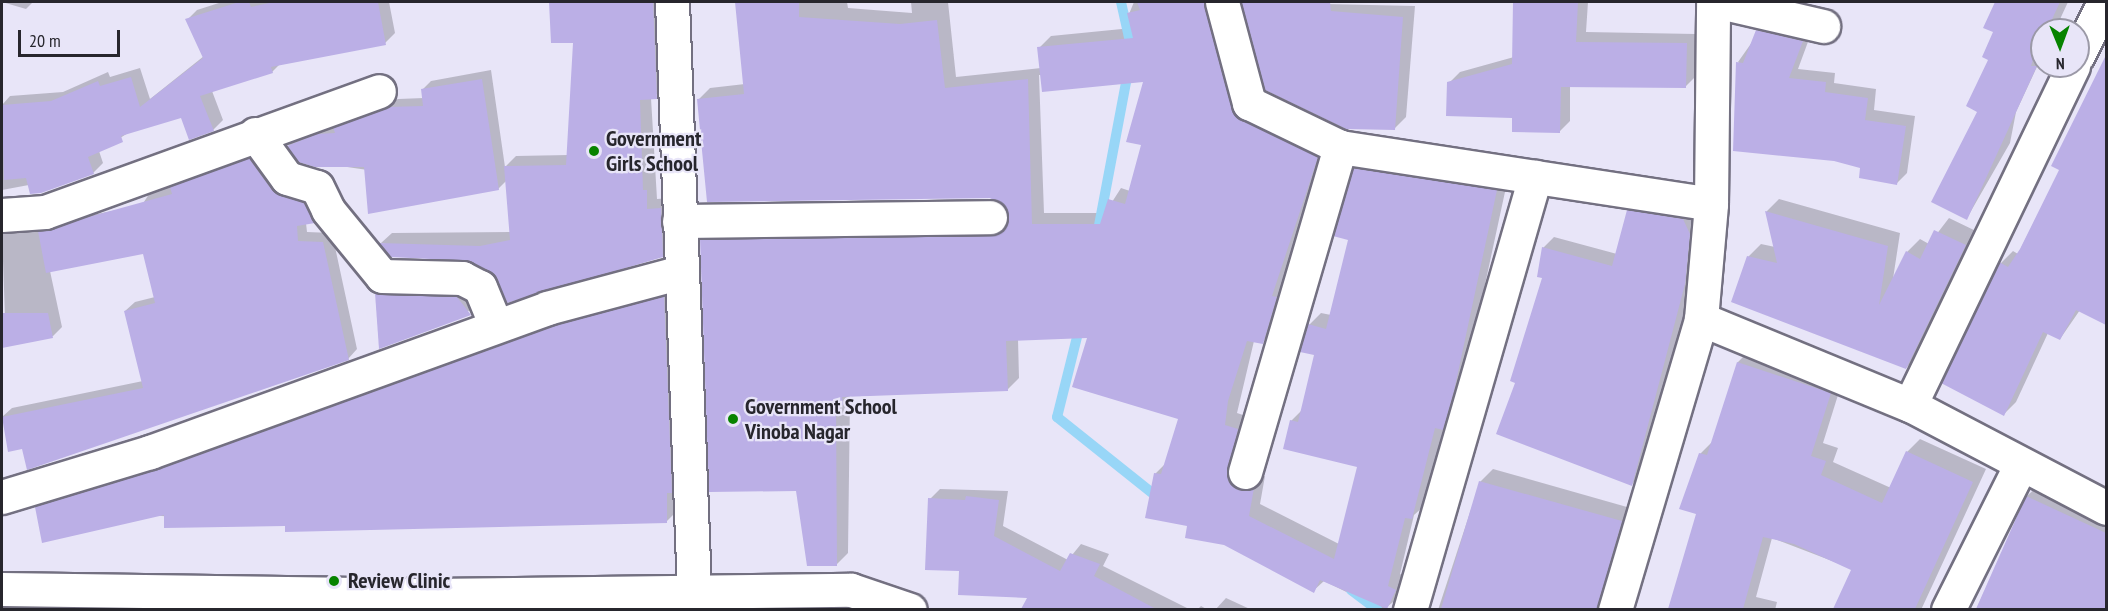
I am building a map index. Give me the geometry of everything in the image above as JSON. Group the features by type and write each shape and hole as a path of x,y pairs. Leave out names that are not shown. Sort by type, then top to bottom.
{"street":[{"path":"672,2 694,592"},
{"path":"1222,2 1249,103 1340,147 1711,204"},
{"path":"1615,609 1701,319 1711,204 1713,2"},
{"path":"1719,2 1823,26"},
{"path":"2090,31 2104,2"},
{"path":"1910,405 2067,78"},
{"path":"2,215 45,212 255,134 379,91"},
{"path":"255,134 287,178 317,187 328,210 382,276 462,278 480,287 496,326"},
{"path":"1245,472 1340,147"},
{"path":"1410,609 1535,177"},
{"path":"679,220 990,217"},
{"path":"2,497 150,452 496,326 681,272"},
{"path":"1701,319 1910,405 2106,508"},
{"path":"1948,609 2021,464"},
{"path":"2,589 428,602 694,592 851,590 910,609"}],"building":[{"path":"239,2 249,2 251,7 274,2 378,2 386,45 271,67 273,73 200,96 214,131 189,140 181,118 121,136 123,142 88,157 94,174 41,193 30,194 26,178 4,180 2,105 51,101 98,81 100,86 131,77 140,107 203,58 185,19"},
{"path":"549,2 653,2 657,99 640,100 643,190 647,190 647,209 661,208 663,257 507,303 497,279 470,261 391,257 379,243 480,246 510,240 504,166 566,165 573,43 551,43"},
{"path":"735,2 799,2 799,17 900,24 937,20 945,88 1028,79 1032,224 1100,224 1108,199 1125,204 1141,145 1126,142 1143,82 1042,92 1037,47 1133,38 1127,13 1140,10 1137,2 1204,2 1234,115 1318,157 1272,296 1277,297 1263,344 1247,341 1228,401 1225,425 1238,429 1227,476 1239,490 1254,488 1249,516 1334,559 1357,467 1283,449 1290,420 1298,422 1314,355 1300,352 1308,324 1326,329 1348,240 1333,236 1353,168 1497,190 1454,391 1443,430 1435,428 1412,519 1405,518 1388,586 1396,590 1387,609 1320,580 1314,593 1224,545 1185,538 1187,526 1145,518 1154,473 1161,474 1178,419 1072,387 1087,338 1006,341 1008,391 842,397 843,405 836,405 837,566 807,566 796,491 709,492 700,239 990,236 1000,233 1009,217 1006,207 990,198 707,202 697,99 744,94"},
{"path":"1241,2 1330,2 1331,11 1403,17 1395,130 1346,129 1265,90"},
{"path":"1513,2 1578,2 1576,42 1687,43 1686,88 1561,87 1560,133 1512,132 1512,118 1446,116 1447,82 1512,64"},
{"path":"1995,2 2060,2 2053,18 2030,18 2032,78 1967,220 1931,202 1977,112 1966,106 1988,60 1982,57 1993,32 1983,28"},
{"path":"1756,30 1803,41 1789,78 1826,82 1825,92 1868,98 1865,120 1906,126 1897,185 1859,178 1860,168 1834,161 1733,151 1736,62 1743,63"},
{"path":"2106,55 2106,325 2076,310 2060,340 2043,332 2004,416 1941,383 1999,262 2008,267 2020,249 2059,170 2051,166"},
{"path":"482,79 499,190 368,214 364,167 315,167 298,162 287,146 317,134 335,133 333,127 388,107 423,106 421,89"},
{"path":"249,158 272,190 304,203 315,223 297,226 298,241 323,242 349,360 27,470 22,449 8,452 2,417 143,388 124,311 155,303 143,254 46,273 38,231 172,194 170,187"},
{"path":"1627,210 1683,219 1690,234 1685,284 1632,486 1496,434 1515,383 1510,381 1542,278 1537,277 1542,247 1612,266"},
{"path":"1765,211 1888,246 1879,305 1906,251 1920,259 1934,230 1966,245 1906,369 1731,302 1747,256 1777,263"},
{"path":"375,293 457,297 471,315 379,349"},
{"path":"664,296 672,493 667,493 667,523 285,532 285,526 164,528 164,515 42,543 35,507 156,470 553,326"},
{"path":"2,313 48,313 53,338 2,348"},
{"path":"1737,362 1831,393 1811,456 1826,461 1821,475 1882,503 1906,451 1973,482 1915,609 1833,609 1851,570 1794,544 1763,537 1743,609 1668,609 1696,514 1679,509 1699,453 1707,455"},
{"path":"1479,481 1622,521 1597,609 1441,609"},
{"path":"966,496 999,500 994,536 1060,571 1070,553 1100,564 1094,576 1156,609 1021,609 1027,598 958,595 959,571 925,570 928,498 965,500"},
{"path":"2026,496 2106,533 2106,609 1976,609"}],"waterway":[{"path":"1121,2 1132,51"},
{"path":"1097,236 1128,72"},
{"path":"1080,325 1057,417 1161,500"},
{"path":"1351,590 1378,610"}],"place":[{"name":"Government Girls School","path":"594,151"},
{"name":"Government School Vinoba Nagar","path":"733,419"},
{"name":"Review Clinic","path":"334,581"}]}
